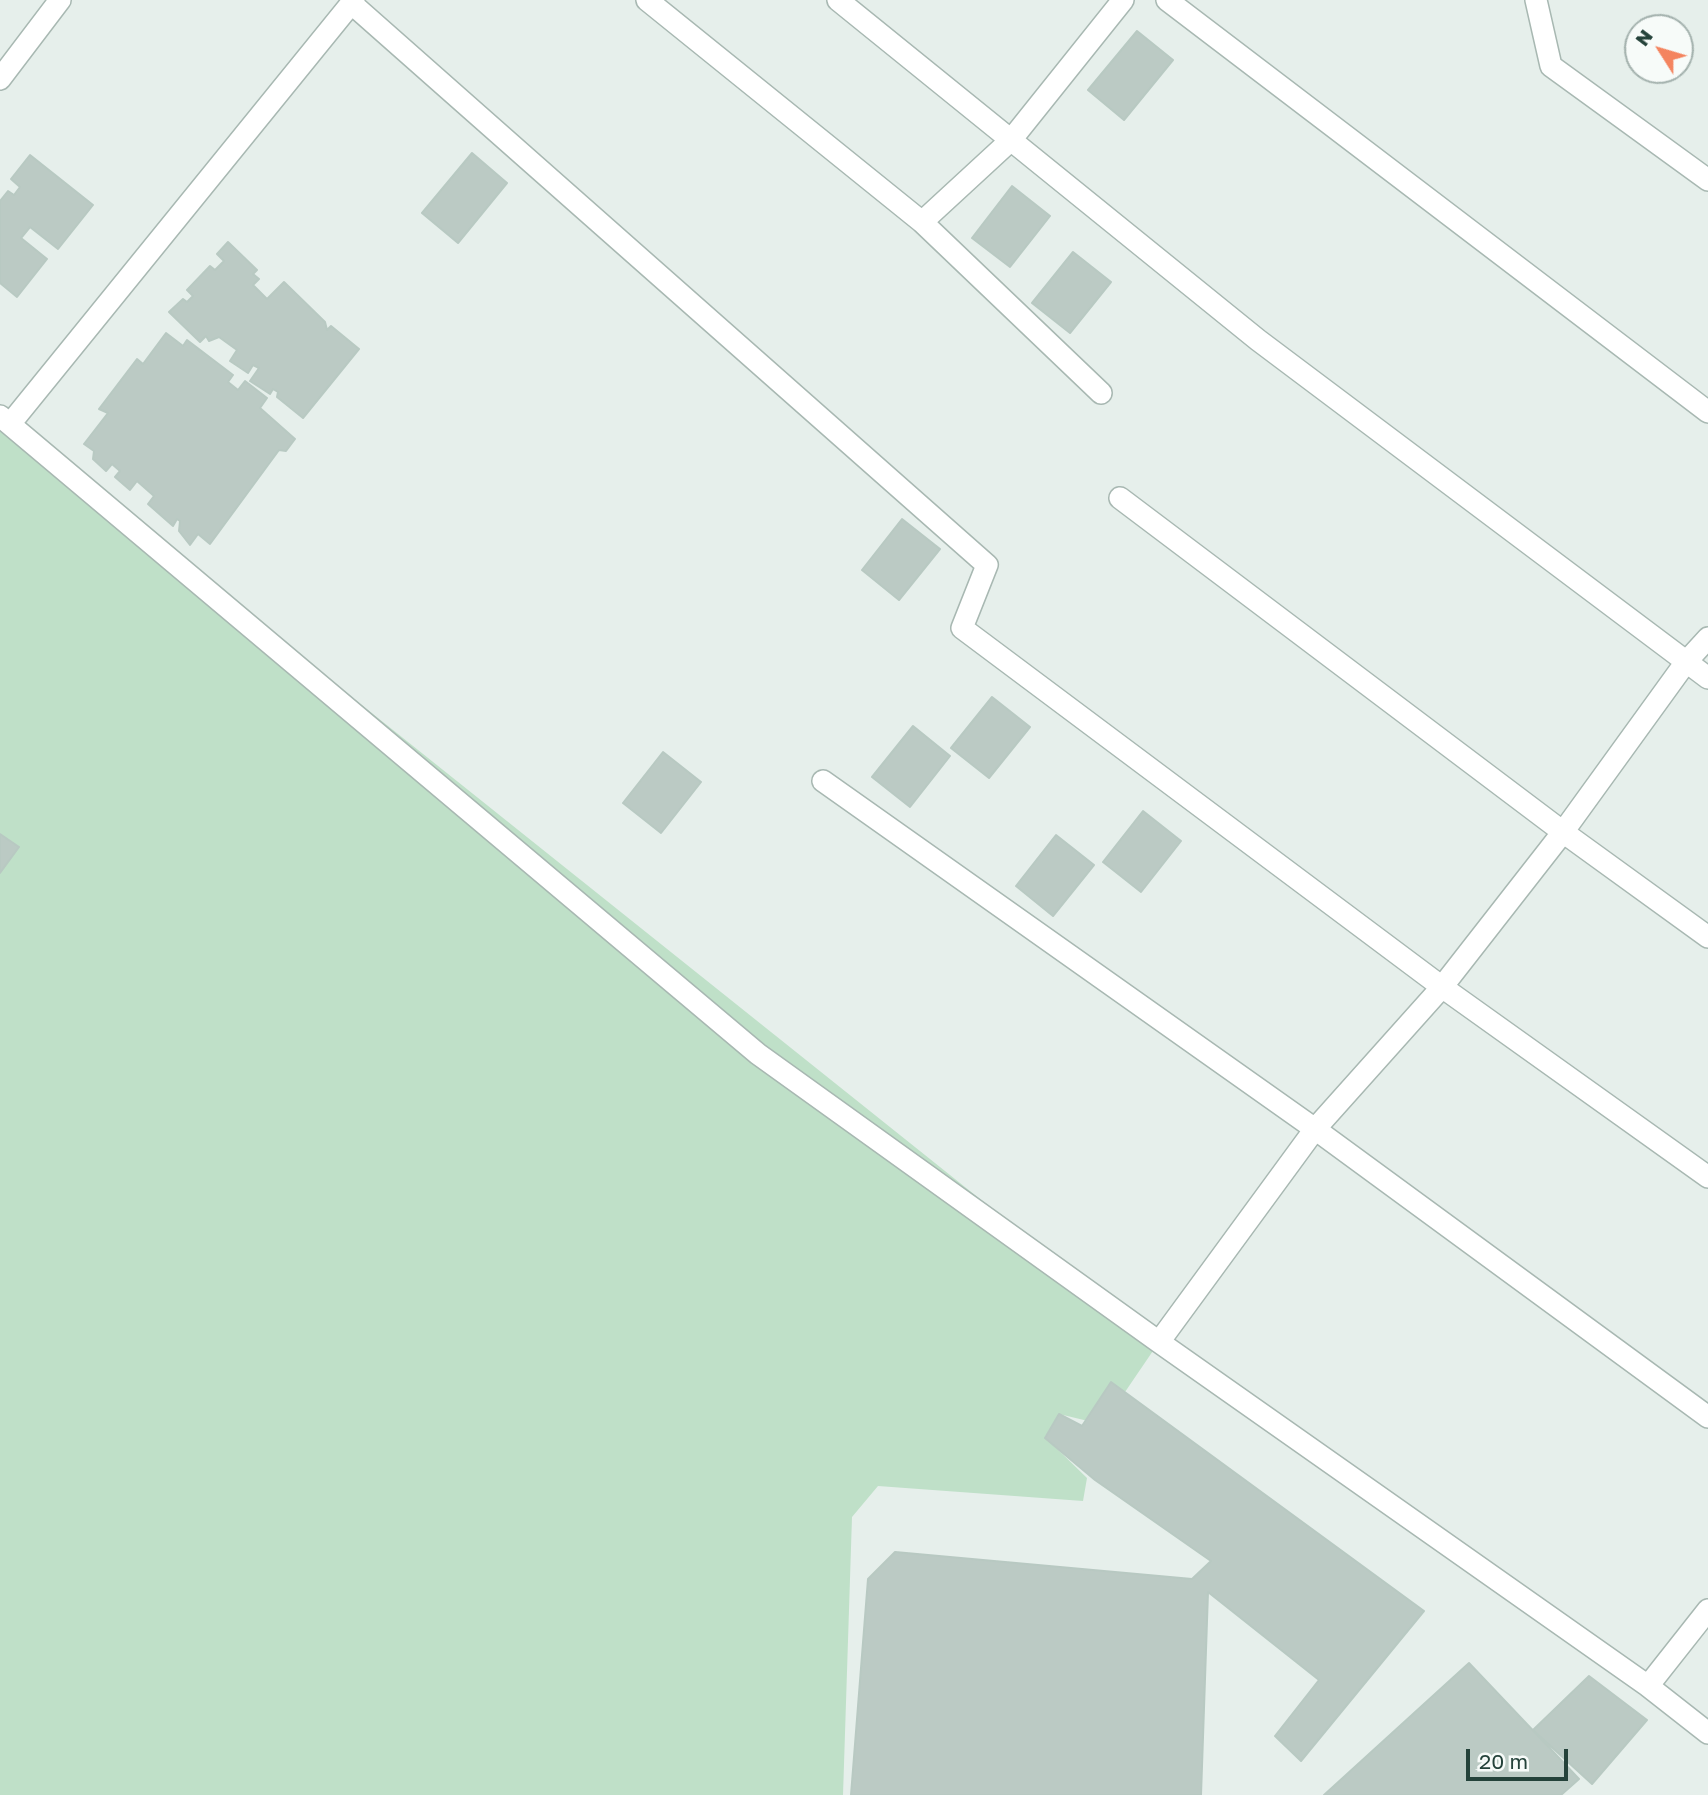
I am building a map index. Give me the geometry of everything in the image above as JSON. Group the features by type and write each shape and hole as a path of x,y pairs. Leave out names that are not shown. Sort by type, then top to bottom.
{"street":[{"path":"0,79 60,0"},
{"path":"647,0 922,222 1101,393"},
{"path":"838,0 1258,340 1708,678"},
{"path":"922,222 1011,140 1122,0"},
{"path":"1167,0 1708,412"},
{"path":"1536,0 1551,66 1708,180"},
{"path":"1708,1177 1442,987 962,628 987,565 352,2 5,420 758,1054 1159,1342 1648,1686 1708,1733"},
{"path":"1120,498 1563,832 1708,937"},
{"path":"1159,1342 1315,1129 1442,987 1563,832 1686,662 1708,638"},
{"path":"823,781 1315,1129 1708,1417"},
{"path":"1648,1686 1708,1610"}],"green space":[{"path":"0,416 1159,1342 1125,1392 1088,1421 1059,1414 1045,1437 1087,1478 1083,1501 878,1486 852,1517 843,1795 0,1795"}],"building":[{"path":"1137,31 1173,60 1124,120 1088,90"},
{"path":"472,153 507,183 458,243 422,213"},
{"path":"30,155 93,205 58,249 30,227 21,238 47,259 17,297 0,283 0,201 8,191 14,195 20,187 11,179"},
{"path":"1012,186 1050,216 1010,267 972,238"},
{"path":"228,242 257,270 253,274 259,279 253,285 267,299 284,282 325,322 327,330 331,326 359,349 303,418 277,397 278,392 273,389 270,394 250,381 259,368 253,365 248,373 230,361 237,350 219,337 209,341 206,336 200,342 169,312 183,299 187,302 193,296 187,290 210,266 215,270 224,261 217,254"},
{"path":"1073,252 1111,282 1070,333 1032,303"},
{"path":"166,333 183,346 187,340 233,375 228,382 238,390 245,381 267,398 260,408 295,439 286,451 279,450 210,544 198,534 190,545 179,531 180,521 177,519 173,526 148,504 154,496 137,481 130,490 115,477 120,471 112,464 106,471 93,459 94,451 84,444 108,413 99,409 137,359 143,364"},
{"path":"902,519 940,549 899,600 862,570"},
{"path":"992,697 1030,727 989,778 951,748"},
{"path":"913,726 950,756 910,807 872,777"},
{"path":"663,752 701,782 661,833 623,803"},
{"path":"1143,811 1181,841 1141,892 1103,862"},
{"path":"0,834 19,847 0,873"},
{"path":"1056,835 1094,865 1053,916 1016,886"},
{"path":"1111,1382 1424,1611 1301,1761 1275,1736 1319,1680 1208,1592 1201,1795 851,1795 868,1579 895,1552 1192,1579 1211,1561 1095,1480 1045,1438 1059,1414 1082,1426"},
{"path":"1469,1663 1579,1779 1561,1795 1324,1795"},
{"path":"1589,1676 1647,1720 1592,1784 1533,1730"}]}
